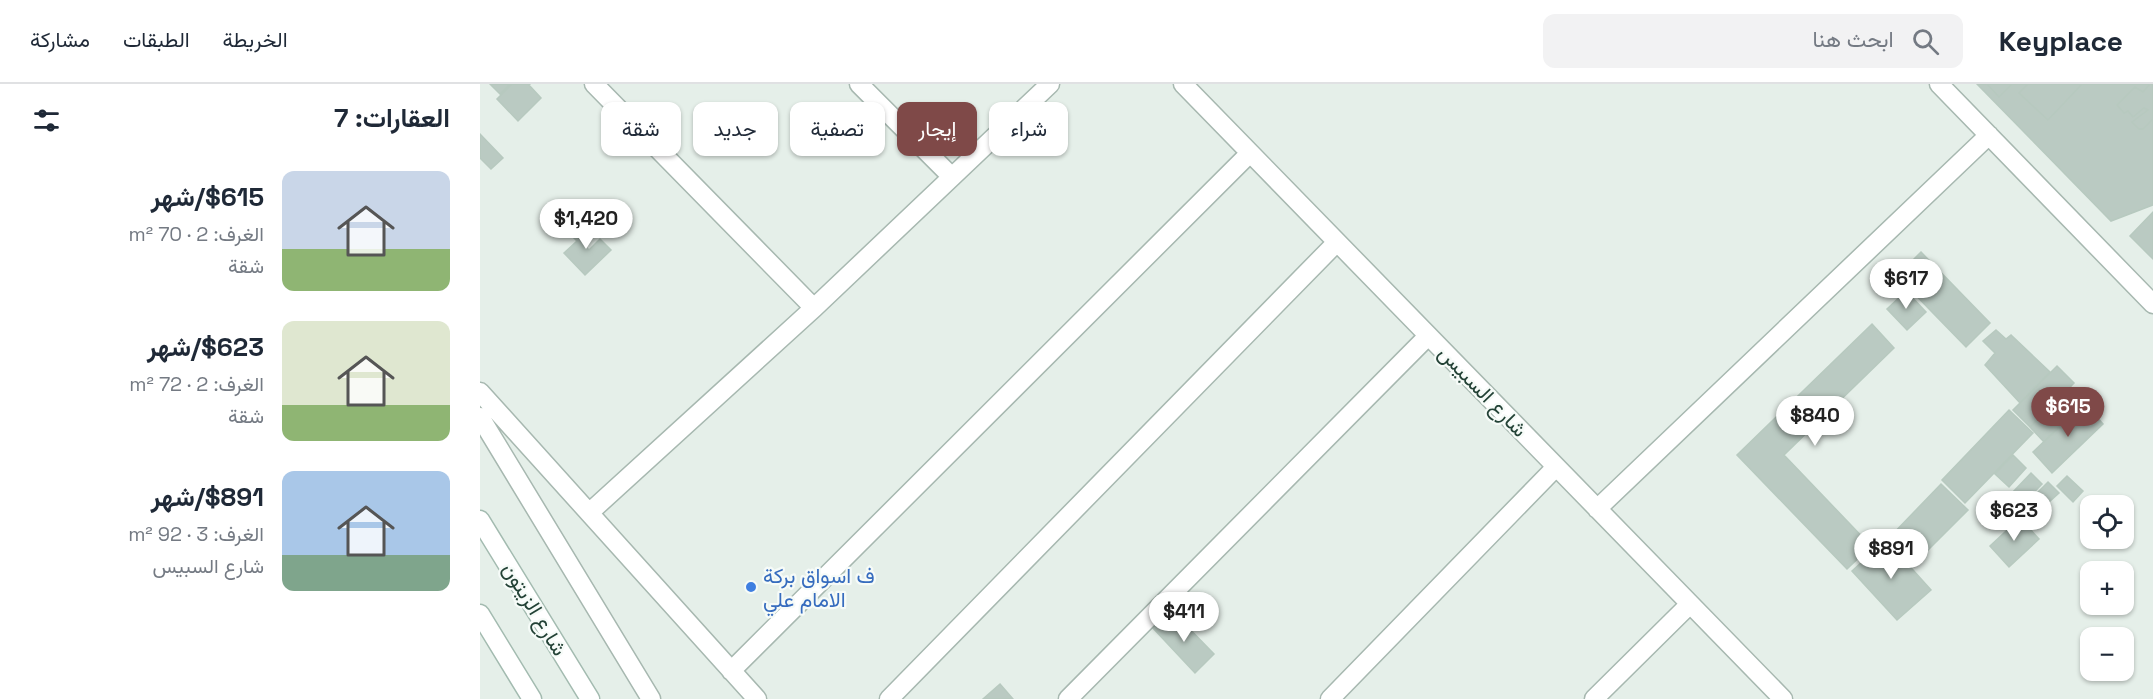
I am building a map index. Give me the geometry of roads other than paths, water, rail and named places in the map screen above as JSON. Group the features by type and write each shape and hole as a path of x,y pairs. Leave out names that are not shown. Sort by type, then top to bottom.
{"street":[{"path":"594,84 814,308"},
{"path":"859,84 952,177"},
{"path":"589,513 814,308 1050,84"},
{"name":"شارع السبيس","path":"1183,84 1783,699"},
{"path":"1940,84 2153,304"},
{"path":"1597,509 1989,135"},
{"path":"731,671 1250,153"},
{"path":"889,699 1337,242"},
{"path":"1068,699 1428,336"},
{"path":"480,392 757,699"},
{"path":"480,417 651,699"},
{"path":"1330,699 1556,466"},
{"name":"شارع الزيتون","path":"480,519 590,699"},
{"path":"1594,699 1690,604"},
{"path":"480,614 532,699"}],"place":[{"name":"ف اسواق بركة الامام علي","path":"751,587"}]}
